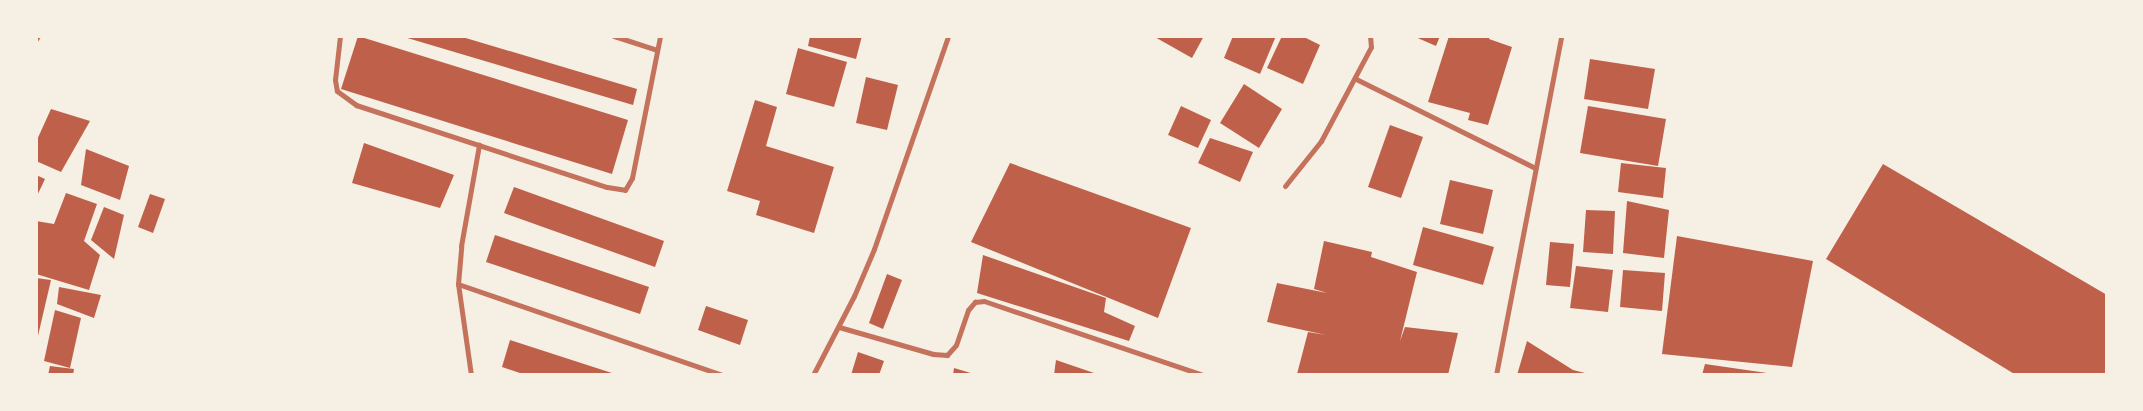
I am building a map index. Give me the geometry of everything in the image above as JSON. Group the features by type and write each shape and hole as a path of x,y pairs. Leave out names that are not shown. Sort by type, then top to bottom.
{"street":[{"path":"340,36 335,80 337,91 356,105 607,187 625,190 632,178 660,36"},
{"path":"614,36 657,50"},
{"path":"812,375 839,327 874,249 948,36"},
{"path":"1285,186 1321,141 1356,79 1371,47 1370,36"},
{"path":"1496,375 1561,36"},
{"path":"1356,79 1535,168"},
{"path":"471,375 458,284 478,145"},
{"path":"458,284 722,375"},
{"path":"839,327 933,354 947,356 956,345 968,310 975,302 984,301 1202,375"}],"building":[{"path":"358,36 628,120 612,174 341,89"},
{"path":"459,36 637,89 633,105 404,37"},
{"path":"810,36 862,36 856,59 808,46"},
{"path":"1153,36 1204,36 1192,58"},
{"path":"1233,36 1276,36 1260,74 1224,58"},
{"path":"1282,36 1302,36 1320,45 1303,84 1267,68"},
{"path":"1413,36 1440,36 1436,46"},
{"path":"1449,36 1490,36 1489,39 1512,47 1488,125 1468,120 1470,113 1428,102"},
{"path":"798,48 847,62 834,107 786,94"},
{"path":"1590,59 1655,69 1648,109 1584,99"},
{"path":"866,77 898,85 887,130 856,123"},
{"path":"1244,84 1282,109 1259,148 1220,123"},
{"path":"755,100 777,107 766,146 834,167 814,233 756,215 760,201 727,191"},
{"path":"1181,106 1211,120 1198,148 1168,135"},
{"path":"1588,106 1666,119 1658,166 1580,153"},
{"path":"51,109 90,121 61,172 36,161 36,142"},
{"path":"1390,125 1423,137 1401,198 1368,187"},
{"path":"1210,138 1253,152 1240,182 1198,163"},
{"path":"364,143 454,175 440,208 352,183"},
{"path":"86,149 129,166 120,200 81,185"},
{"path":"1010,163 1191,228 1158,318 971,242"},
{"path":"1621,163 1666,168 1663,198 1618,192"},
{"path":"1883,164 2107,295 2107,375 2016,375 1826,259"},
{"path":"36,175 45,179 36,198"},
{"path":"1450,180 1493,190 1483,234 1440,224"},
{"path":"514,187 664,241 655,267 504,213"},
{"path":"66,193 97,204 84,241 100,255 89,290 36,274 36,221 54,224"},
{"path":"150,194 165,199 153,233 138,227"},
{"path":"1627,201 1669,210 1664,258 1623,253"},
{"path":"104,207 124,215 114,259 91,240"},
{"path":"1586,210 1615,211 1613,254 1583,252"},
{"path":"1423,227 1494,247 1483,285 1413,265"},
{"path":"495,235 649,287 640,314 486,262"},
{"path":"1677,236 1813,261 1792,367 1662,354"},
{"path":"1324,241 1372,252 1371,257 1417,272 1400,341 1405,327 1458,333 1448,375 1297,374 1308,332 1326,335 1267,322 1277,283 1327,293 1314,289"},
{"path":"1550,242 1574,244 1570,287 1546,285"},
{"path":"983,255 1106,298 1104,312 1135,326 1129,341 977,293"},
{"path":"1576,266 1613,270 1608,312 1570,308"},
{"path":"1623,270 1665,273 1662,311 1620,307"},
{"path":"887,274 902,280 883,329 869,323"},
{"path":"36,278 51,280 37,340 36,340"},
{"path":"59,287 101,295 94,318 57,304"},
{"path":"706,306 748,320 740,345 698,330"},
{"path":"55,310 81,318 70,368 44,361"},
{"path":"510,340 615,375 526,375 502,367"},
{"path":"1527,341 1573,370 1593,375 1517,375"},
{"path":"858,352 884,361 879,375 851,375"},
{"path":"1056,360 1097,374 1097,375 1054,375"},
{"path":"1705,364 1767,373 1702,375"},
{"path":"50,366 74,369 73,375 48,375"},
{"path":"954,368 974,374 974,375 953,375"}]}
